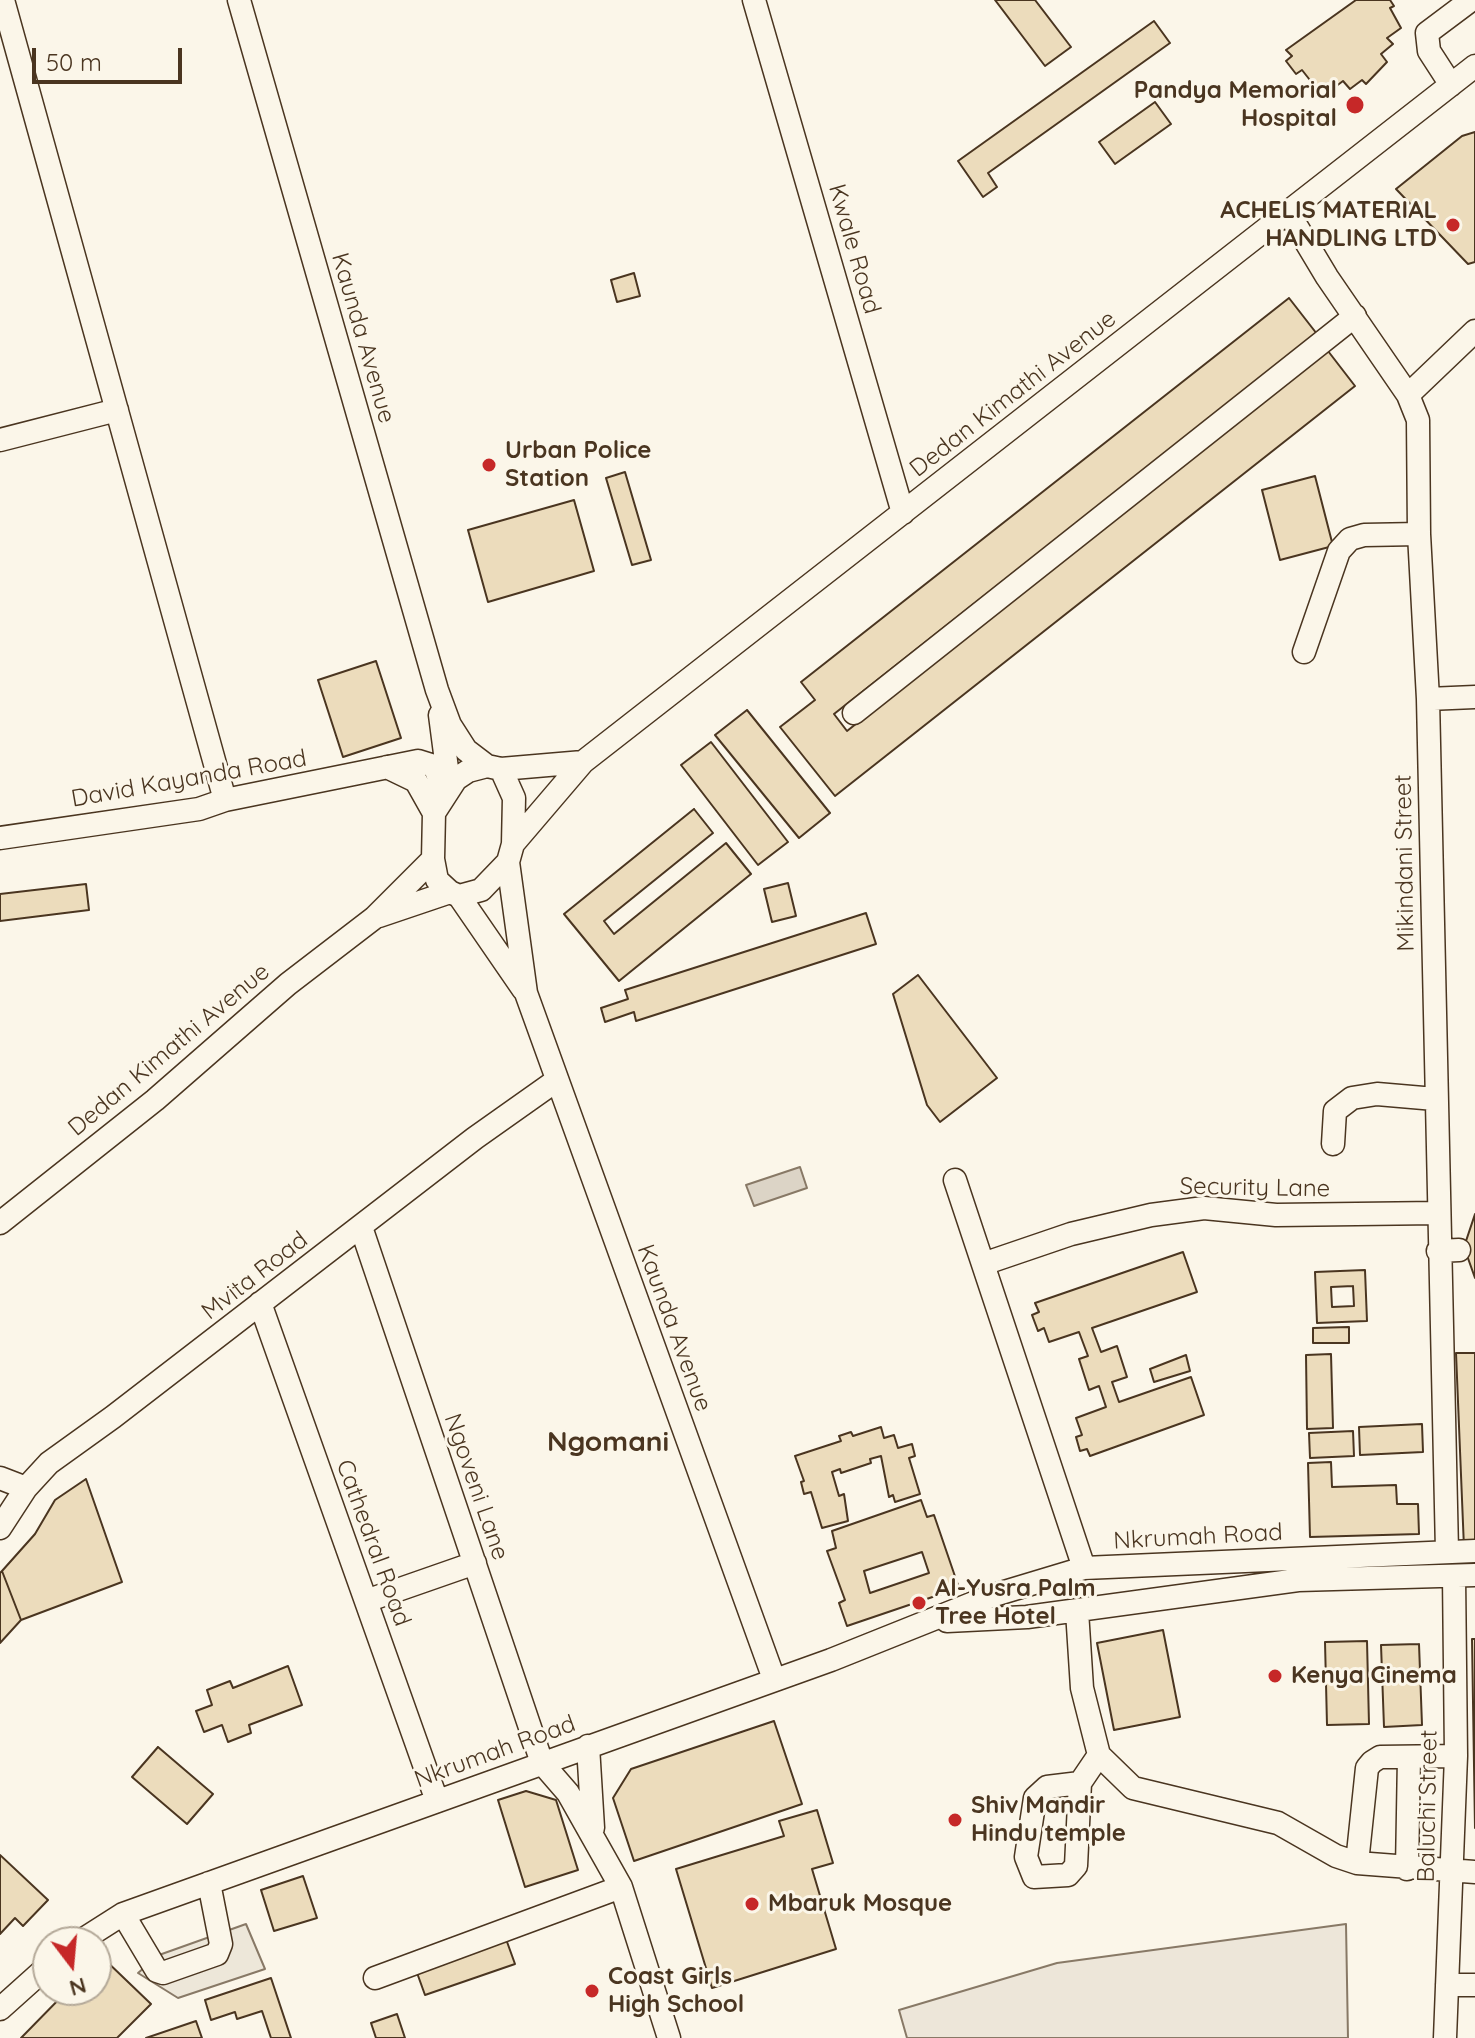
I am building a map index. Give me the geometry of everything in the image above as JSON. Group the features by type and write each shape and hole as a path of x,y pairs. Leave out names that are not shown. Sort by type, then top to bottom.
{"street":[{"path":"3,0 225,800"},
{"name":"Kaunda Avenue","path":"239,0 437,690"},
{"name":"Kwale Road","path":"754,0 903,513"},
{"path":"1451,85 1429,51 1427,33 1471,0"},
{"name":"Dedan Kimathi Avenue","path":"510,853 583,762 1475,66"},
{"name":"Mikindani Street","path":"1288,212 1408,395 1418,420 1419,534 1428,699 1437,1213 1449,1250 1447,1551"},
{"path":"854,713 1355,316"},
{"path":"1408,395 1475,331"},
{"path":"0,440 117,410"},
{"path":"1304,652 1339,551 1350,539 1364,535 1419,534"},
{"path":"437,690 450,725 466,750 494,768 514,798 510,853 526,993"},
{"path":"437,690 447,789"},
{"path":"1428,699 1475,697"},
{"name":"David Kayanda Road","path":"0,838 199,809 225,800 418,761 431,764 447,789"},
{"path":"526,993 454,894 437,880 433,859 434,813 447,789 468,771 583,762"},
{"path":"387,767 416,781 434,813"},
{"path":"454,894 481,890 510,853"},
{"name":"Dedan Kimathi Avenue","path":"0,1223 155,1100 288,984 374,918 433,859"},
{"name":"Dedan Kimathi Avenue","path":"374,918 454,894"},
{"name":"Kaunda Avenue","path":"526,993 774,1679"},
{"name":"Mvita Road","path":"0,1528 26,1488 49,1463 475,1138 557,1080"},
{"path":"1333,1144 1335,1111 1352,1098 1377,1094 1435,1099"},
{"path":"955,1180 1084,1568"},
{"name":"Security Lane","path":"983,1264 1071,1234 1151,1215 1204,1208 1276,1215 1437,1213"},
{"name":"Ngoveni Lane","path":"361,1227 542,1763"},
{"name":"Cathedral Road","path":"260,1303 437,1801"},
{"path":"0,1478 26,1488"},
{"name":"Nkrumah Road","path":"104,1926 123,1914 934,1622 991,1596 1084,1568 1475,1551"},
{"path":"366,1601 475,1563"},
{"path":"1128,1566 1133,1604"},
{"name":"Nkrumah Road","path":"934,1622 1077,1611 1298,1580 1464,1576"},
{"name":"Baluchi Street","path":"1445,2038 1447,1985 1464,1872 1456,1756 1464,1576"},
{"path":"1077,1611 1082,1688 1099,1755 1133,1788 1278,1823 1336,1856 1357,1863 1464,1872"},
{"path":"588,1746 593,1833"},
{"path":"1080,1783 1099,1755"},
{"path":"1357,1863 1367,1768 1380,1757 1456,1756"},
{"path":"1407,1869 1409,1757"},
{"path":"542,1763 568,1793 621,1887 669,2038"},
{"path":"123,1914 157,1971 163,1973 217,1954 221,1944 209,1883"},
{"path":"375,1978 621,1887"},
{"path":"0,2009 32,1980"},
{"path":"1447,1985 1475,1985"}],"shaded area":[{"path":"800,1167 807,1188 754,1206 746,1185"},
{"path":"246,1924 265,1969 178,1998 138,1973 159,1955"},
{"path":"1346,1924 1348,2038 907,2038 899,2010 1057,1963"}],"building":[{"path":"995,0 1035,0 1071,47 1045,66"},
{"path":"1356,0 1390,0 1394,6 1390,8 1401,28 1387,38 1393,44 1381,54 1387,62 1366,84 1362,80 1350,89 1343,81 1331,90 1327,83 1317,89 1302,70 1296,74 1286,61 1292,56 1286,50"},
{"path":"1154,21 1170,43 988,173 997,187 983,197 958,161"},
{"path":"1155,102 1171,124 1115,164 1099,142"},
{"name":"ACHELIS MATERIAL HANDLING LTD","path":"1475,132 1475,262 1468,264 1396,189 1462,136"},
{"path":"634,273 640,296 617,302 611,280"},
{"path":"1289,298 1317,334 834,714 847,731 1328,351 1355,386 835,796 780,727 815,700 801,682"},
{"path":"625,472 651,560 632,565 606,478"},
{"path":"1315,476 1333,546 1280,560 1262,490"},
{"path":"574,500 594,571 488,602 468,530"},
{"path":"376,661 401,738 343,757 318,680"},
{"path":"747,710 830,813 799,838 715,735"},
{"path":"711,742 788,842 758,865 681,765"},
{"path":"694,809 713,833 604,921 614,934 726,843 751,874 619,981 564,914"},
{"path":"788,883 796,916 772,922 764,889"},
{"path":"86,884 89,910 0,921 0,894"},
{"path":"866,913 876,944 636,1021 634,1012 605,1022 601,1008 628,999 625,990"},
{"path":"918,975 997,1078 940,1122 927,1105 893,994"},
{"path":"1475,1214 1475,1278 1464,1247"},
{"path":"1183,1252 1197,1292 1092,1328 1101,1352 1117,1346 1127,1377 1112,1382 1119,1402 1191,1377 1204,1415 1090,1456 1087,1449 1080,1451 1076,1437 1082,1435 1076,1418 1106,1407 1099,1386 1089,1390 1079,1359 1088,1356 1079,1332 1049,1342 1044,1328 1038,1331 1032,1315 1039,1312 1035,1303"},
{"path":"1365,1270 1367,1321 1317,1323 1315,1272","holes":["1353,1286 1354,1306 1332,1307 1331,1287"]},
{"path":"1349,1327 1349,1343 1313,1343 1313,1328"},
{"path":"1456,1353 1475,1353 1475,1548 1464,1548"},
{"path":"1331,1354 1333,1428 1307,1429 1306,1355"},
{"path":"1186,1355 1190,1371 1154,1382 1150,1369"},
{"path":"1422,1424 1423,1452 1360,1455 1359,1427"},
{"path":"881,1427 884,1438 894,1435 898,1448 912,1444 915,1456 909,1458 920,1494 895,1502 893,1495 889,1497 881,1456 870,1459 871,1463 841,1473 840,1469 832,1472 839,1496 844,1494 848,1521 822,1528 811,1492 804,1494 801,1482 804,1481 795,1456 841,1441 839,1436 851,1432 853,1436"},
{"path":"1353,1431 1354,1456 1310,1458 1309,1433"},
{"path":"1331,1462 1332,1487 1396,1485 1397,1504 1418,1504 1419,1534 1310,1537 1308,1463"},
{"path":"86,1479 122,1582 21,1620 2,1571 35,1534 55,1500"},
{"path":"921,1500 927,1517 934,1515 959,1588 847,1626 839,1603 845,1600 827,1551 836,1548 832,1531","holes":["922,1552 929,1573 870,1593 864,1571"]},
{"path":"2,1571 21,1620 0,1643 0,1573"},
{"path":"1163,1630 1180,1717 1114,1730 1097,1643"},
{"path":"1472,1639 1475,1639 1475,1828"},
{"path":"1367,1641 1369,1724 1327,1725 1325,1642"},
{"path":"1419,1644 1422,1725 1384,1727 1381,1645"},
{"path":"288,1666 302,1705 249,1725 251,1733 228,1742 222,1725 204,1732 196,1711 212,1705 207,1690 230,1681 233,1688"},
{"path":"774,1721 802,1804 634,1861 613,1798 631,1769"},
{"path":"158,1747 213,1794 187,1824 132,1777"},
{"path":"526,1791 556,1800 578,1870 525,1887 498,1800"},
{"path":"817,1810 833,1863 812,1869 836,1949 712,1988 676,1869 784,1836 779,1821"},
{"path":"0,1855 48,1900 23,1926 15,1918 0,1934"},
{"path":"303,1876 317,1918 274,1931 261,1890"},
{"path":"506,1939 515,1964 425,1995 416,1970"},
{"path":"112,1967 151,2004 117,2038 21,2038 52,2006 112,2006"},
{"path":"271,1978 291,2038 271,2038 262,2011 237,2019 235,2012 211,2020 205,2000"},
{"path":"397,2014 405,2038 376,2038 371,2023"},
{"path":"196,2021 202,2038 146,2038"}],"place":[{"name":"Pandya Memorial Hospital","path":"1355,105"},
{"name":"ACHELIS MATERIAL HANDLING LTD","path":"1453,225"},
{"name":"Urban Police Station","path":"489,465"},
{"name":"Al-Yusra Palm Tree Hotel","path":"919,1603"},
{"name":"Kenya Cinema","path":"1275,1676"},
{"name":"Shiv Mandir Hindu temple","path":"955,1820"},
{"name":"Mbaruk Mosque","path":"752,1904"},
{"name":"Coast Girls High School","path":"592,1991"}],"district":[{"name":"Ngomani","path":"608,1443"}]}
